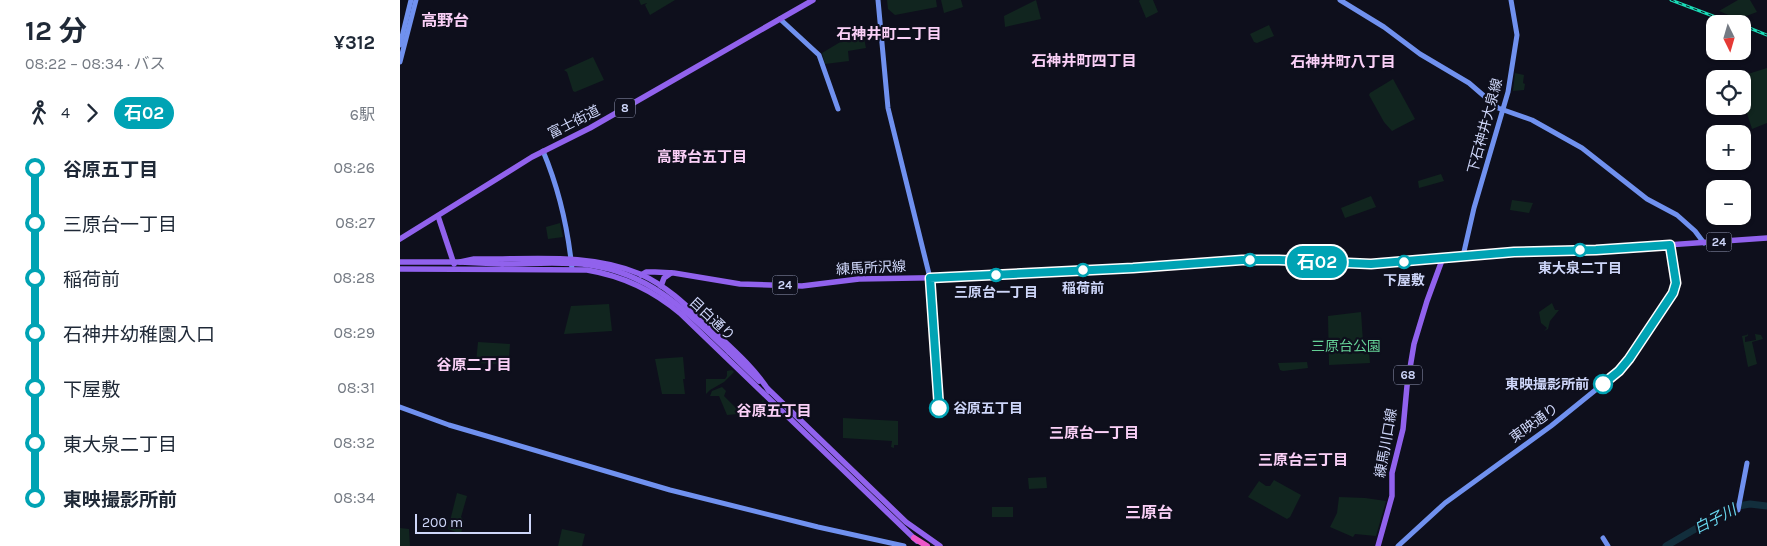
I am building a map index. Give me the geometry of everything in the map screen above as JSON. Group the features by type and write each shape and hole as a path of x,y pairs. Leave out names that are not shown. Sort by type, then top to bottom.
{"highway":[{"path":"914,538 927,546"}],"main road":[{"name":"富士街道","path":"400,239 542,151 590,128 813,0"},
{"path":"438,216 456,264"},
{"name":"24","path":"1463,256 1514,252 1596,250 1767,238"},
{"name":"練馬所沢線","path":"641,275 650,272 671,273 740,284 802,286 859,279 930,278 1133,268 1242,260 1371,264 1463,256"},
{"name":"練馬川口線","path":"1378,546 1392,496 1392,473 1403,429 1410,364 1441,258"},
{"name":"24","path":"456,264 474,259 571,259 610,265 641,275 661,286 686,304 757,373 769,390"},
{"name":"目白通り","path":"400,262 572,269 600,272 636,284 658,296 681,314 922,546"},
{"name":"目白通り","path":"400,269 456,264 578,264 627,274 647,284 672,299 900,517 916,531 939,546"},
{"path":"661,286 663,280 671,273"},
{"path":"636,284 641,275"}],"street":[{"path":"400,62 402,41 411,0"},
{"path":"402,41 416,0"},
{"path":"878,0 887,106 930,278"},
{"path":"1340,0 1384,27 1420,54 1468,82 1498,108 1532,120 1582,148 1647,199 1677,215 1695,231 1704,243"},
{"name":"下石神井大泉線","path":"1463,256 1474,208 1508,92 1517,40 1511,0"},
{"path":"780,19 817,53 838,109"},
{"path":"542,151 557,192 570,243 572,269"},
{"name":"東映通り","path":"1398,546 1445,503 1551,426 1619,371 1674,290 1676,283 1670,245"},
{"path":"400,407 449,425 670,490 818,527 904,546"},
{"path":"1738,510 1747,463"},
{"path":"1603,538 1608,546"}],"green space":[{"path":"639,0 675,0 650,15 645,5 647,3 641,5"},
{"path":"887,0 936,0 937,7 895,15 888,9"},
{"path":"941,0 961,0 963,7 944,13"},
{"path":"1036,0 1041,19 1005,27 1004,16"},
{"path":"1140,0 1153,0 1158,12 1146,18"},
{"path":"1738,0 1750,0 1757,12 1749,15 1728,15 1719,11"},
{"path":"1269,25 1274,36 1257,43 1254,42 1250,34"},
{"path":"862,29 866,48 848,51 849,61 825,64 822,53"},
{"path":"593,57 604,80 575,92 573,91 567,72 564,70"},
{"path":"1767,68 1767,123 1752,129 1748,115 1751,115 1751,73"},
{"path":"1515,73 1524,75 1524,90 1513,91"},
{"path":"1393,79 1415,119 1392,131 1384,122 1369,95"},
{"path":"1441,174 1444,181 1419,188 1418,181"},
{"path":"1371,196 1376,207 1345,218 1341,208"},
{"path":"1512,200 1533,203 1529,213 1510,210"},
{"path":"560,223 563,237 548,239 546,227"},
{"path":"1552,303 1555,310 1559,310 1550,321 1548,329 1544,331 1547,328 1541,323 1539,312"},
{"path":"609,304 612,331 564,334 571,306"},
{"name":"三原台公園","path":"1361,312 1363,342 1368,341 1370,363 1329,365 1328,316"},
{"path":"1747,333 1748,336 1745,337 1745,342 1756,340 1755,334 1761,335 1763,339 1752,342 1757,364 1748,367 1742,336 1747,335"},
{"path":"478,342 510,344 508,372 499,373 498,364 476,363"},
{"path":"683,357 685,394 662,394 655,359"},
{"path":"1307,362 1308,368 1283,371 1280,370 1278,363"},
{"path":"732,370 734,372 724,382 706,394 706,379 725,379 727,371"},
{"path":"722,387 726,391 724,396 737,409 743,404 747,407 752,403 757,406 763,400 767,405 749,409 749,413 727,415 719,396 710,396 712,391"},
{"path":"843,418 898,421 898,445 894,445 894,448 891,447 892,441 843,438"},
{"path":"1046,477 1047,488 1029,489 1028,478"},
{"path":"1274,480 1301,495 1290,517 1287,519 1248,497 1259,481 1266,486 1270,486"},
{"path":"457,493 467,496 461,517 464,521 461,534 448,529"},
{"path":"1339,497 1386,501 1376,536 1355,534 1353,537 1330,527 1337,513"},
{"path":"992,507 1013,507 1013,517 992,517"},
{"path":"400,528 409,529 410,546 400,546"},
{"path":"562,529 585,534 582,546 558,546"}],"waterway":[{"name":"白子川","path":"1666,546 1733,507 1750,504 1767,506"}],"railway":[{"path":"1671,0 1710,15"},
{"path":"1751,29 1767,35"}],"bus line":[{"name":"石02","path":"939,408 930,278 1133,268 1242,260 1371,264 1514,252 1596,250 1670,245 1676,283 1673,293 1629,359 1619,371 1603,384"}],"place":[{"name":"東大泉二丁目","path":"1580,250"},
{"name":"下屋敷","path":"1404,262"},
{"name":"稲荷前","path":"1083,270"},
{"name":"三原台一丁目","path":"996,275"},
{"name":"東映撮影所前","path":"1603,384"},
{"name":"谷原五丁目","path":"939,408"}],"district":[{"name":"高野台","path":"445,20"},
{"name":"石神井町二丁目","path":"889,34"},
{"name":"石神井町四丁目","path":"1084,61"},
{"name":"石神井町八丁目","path":"1343,62"},
{"name":"高野台五丁目","path":"702,157"},
{"name":"谷原二丁目","path":"474,365"},
{"name":"谷原五丁目","path":"774,411"},
{"name":"三原台一丁目","path":"1094,433"},
{"name":"三原台三丁目","path":"1303,460"},
{"name":"三原台","path":"1149,512"}]}
